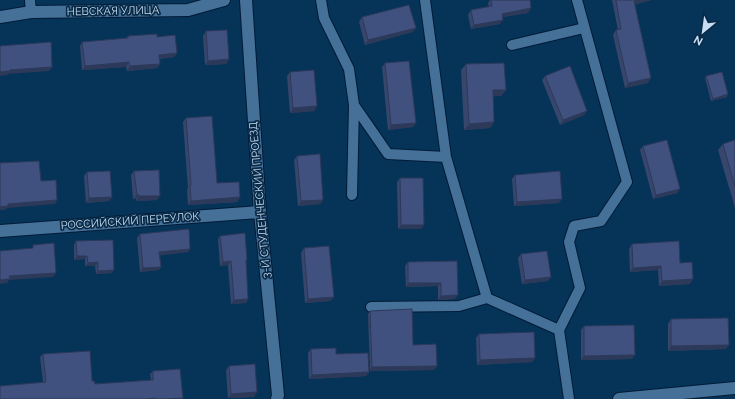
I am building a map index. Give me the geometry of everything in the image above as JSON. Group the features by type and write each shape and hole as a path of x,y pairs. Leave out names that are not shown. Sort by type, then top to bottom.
{"street":[{"name":"НЕВСКАЯ УЛИЦА","path":"0,17 31,6 188,10 224,0"},
{"name":"3-Й СТУДЕНЧЕСКИЙ ПРОЕЗД","path":"246,0 260,212 278,395 277,399"},
{"name":"РОССИЙСКИЙ ПЕРЕУЛОК","path":"0,231 260,212"},
{"path":"619,399 735,388"}],"lane":[{"path":"321,0 324,18 349,69 354,105 352,194"},
{"path":"425,0 446,157 487,298"},
{"path":"569,399 559,330 580,288 569,242 574,226 601,221 627,182 577,0"},
{"path":"512,45 584,28"},
{"path":"354,105 388,154 446,157"},
{"path":"371,307 459,306 487,298 559,330"}],"building":[{"path":"491,0 530,0 531,8 502,14 503,20 474,25 471,10 492,6"},
{"path":"616,0 639,0 634,1 651,78 628,83 616,30 621,29"},
{"path":"409,5 416,28 368,40 362,17"},
{"path":"227,30 229,59 208,61 206,31"},
{"path":"157,34 157,37 175,35 177,53 159,55 160,64 130,66 129,62 85,66 82,42"},
{"path":"51,42 52,67 0,72 0,46"},
{"path":"409,61 416,123 391,125 385,63"},
{"path":"504,63 506,90 493,90 494,122 469,124 466,64"},
{"path":"570,66 587,111 563,120 545,76"},
{"path":"314,70 317,106 293,108 290,72"},
{"path":"722,72 728,94 713,99 706,76"},
{"path":"212,116 217,183 239,182 240,197 191,201 186,118"},
{"path":"667,140 680,189 656,195 643,146"},
{"path":"735,140 735,187 723,144"},
{"path":"320,154 323,200 301,201 297,156"},
{"path":"39,161 41,181 56,180 57,200 8,204 8,206 0,207 0,163"},
{"path":"159,170 160,196 137,195 134,171"},
{"path":"110,171 112,197 89,198 87,172"},
{"path":"560,171 562,199 517,202 515,175"},
{"path":"400,178 423,178 424,225 401,225"},
{"path":"189,229 190,249 159,252 161,267 143,268 140,234"},
{"path":"245,233 248,299 234,300 231,261 223,262 220,236"},
{"path":"113,240 114,270 98,271 98,262 88,263 87,256 77,256 76,241"},
{"path":"679,241 680,263 692,262 693,279 662,281 661,266 633,268 632,244"},
{"path":"54,243 56,273 9,276 10,279 0,280 0,251 33,248 33,245"},
{"path":"329,246 334,297 308,299 304,248"},
{"path":"547,251 551,277 525,280 521,254"},
{"path":"457,261 458,295 441,296 441,283 408,283 408,262"},
{"path":"412,309 413,345 436,344 437,366 372,367 370,311"},
{"path":"728,318 729,345 671,346 671,319"},
{"path":"634,325 635,355 584,356 584,326"},
{"path":"534,332 535,358 480,360 479,334"},
{"path":"336,348 336,354 368,353 369,372 312,375 311,349"},
{"path":"90,351 92,381 94,381 95,384 153,380 153,371 180,369 183,398 0,399 0,386 46,382 43,354"},
{"path":"255,364 257,392 231,394 229,366"}]}
